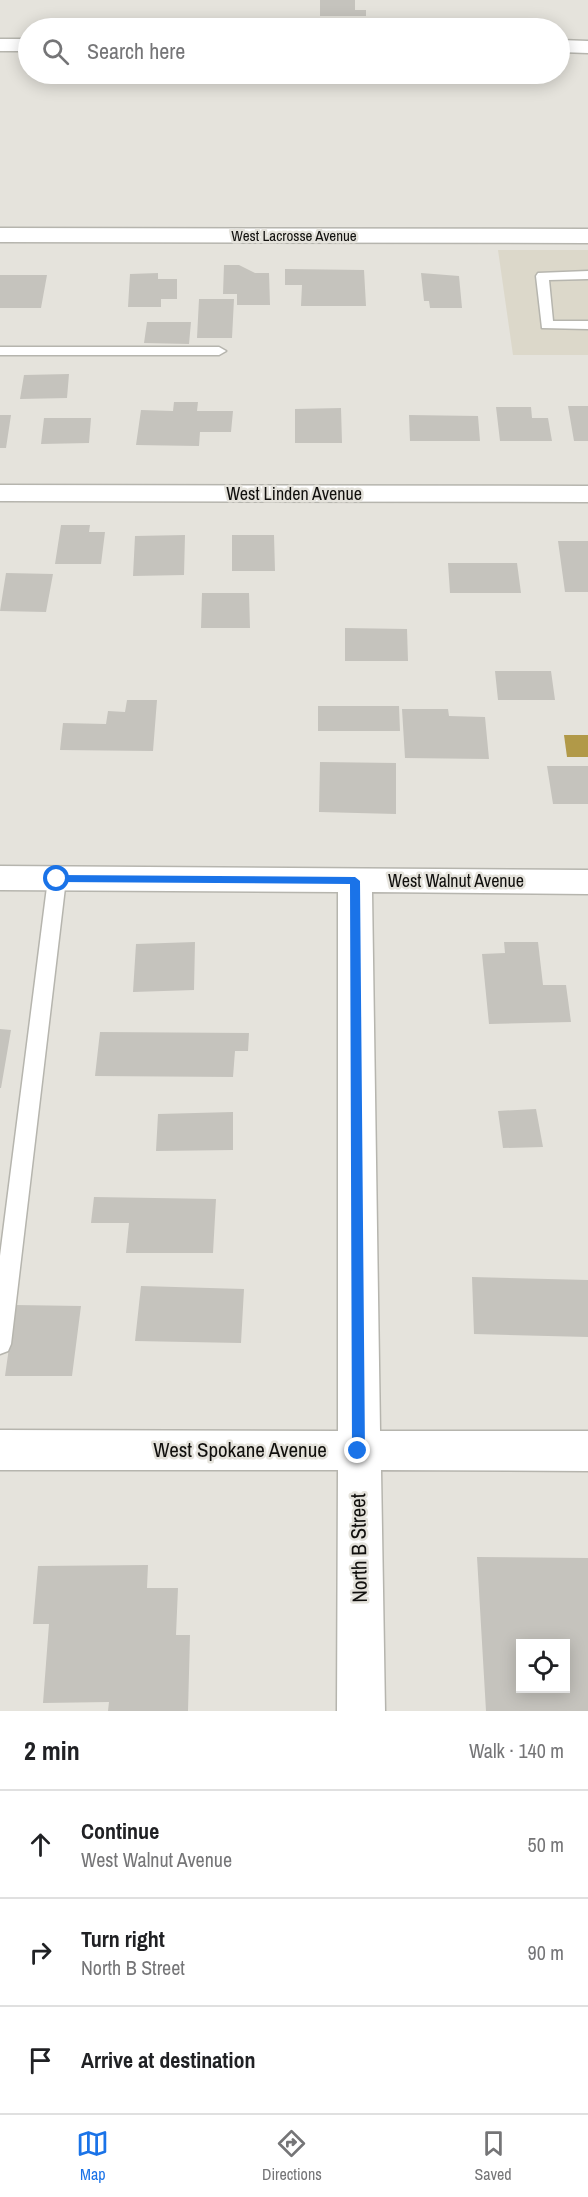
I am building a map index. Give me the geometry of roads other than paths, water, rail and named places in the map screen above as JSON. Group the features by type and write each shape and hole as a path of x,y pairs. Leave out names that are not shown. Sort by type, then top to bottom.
{"street":[{"path":"0,45 18,45"},
{"path":"570,46 588,46"},
{"name":"West Lacrosse Avenue","path":"0,235 588,236"},
{"name":"West Linden Avenue","path":"0,493 588,494"},
{"name":"West Walnut Avenue","path":"0,878 588,882"},
{"name":"North B Street","path":"355,881 361,1711"},
{"name":"West Spokane Avenue","path":"0,1450 588,1451"}],"lane":[{"path":"588,275 542,276 547,326 588,325"},
{"path":"0,351 219,351"},
{"path":"0,1344 57,879"}]}
